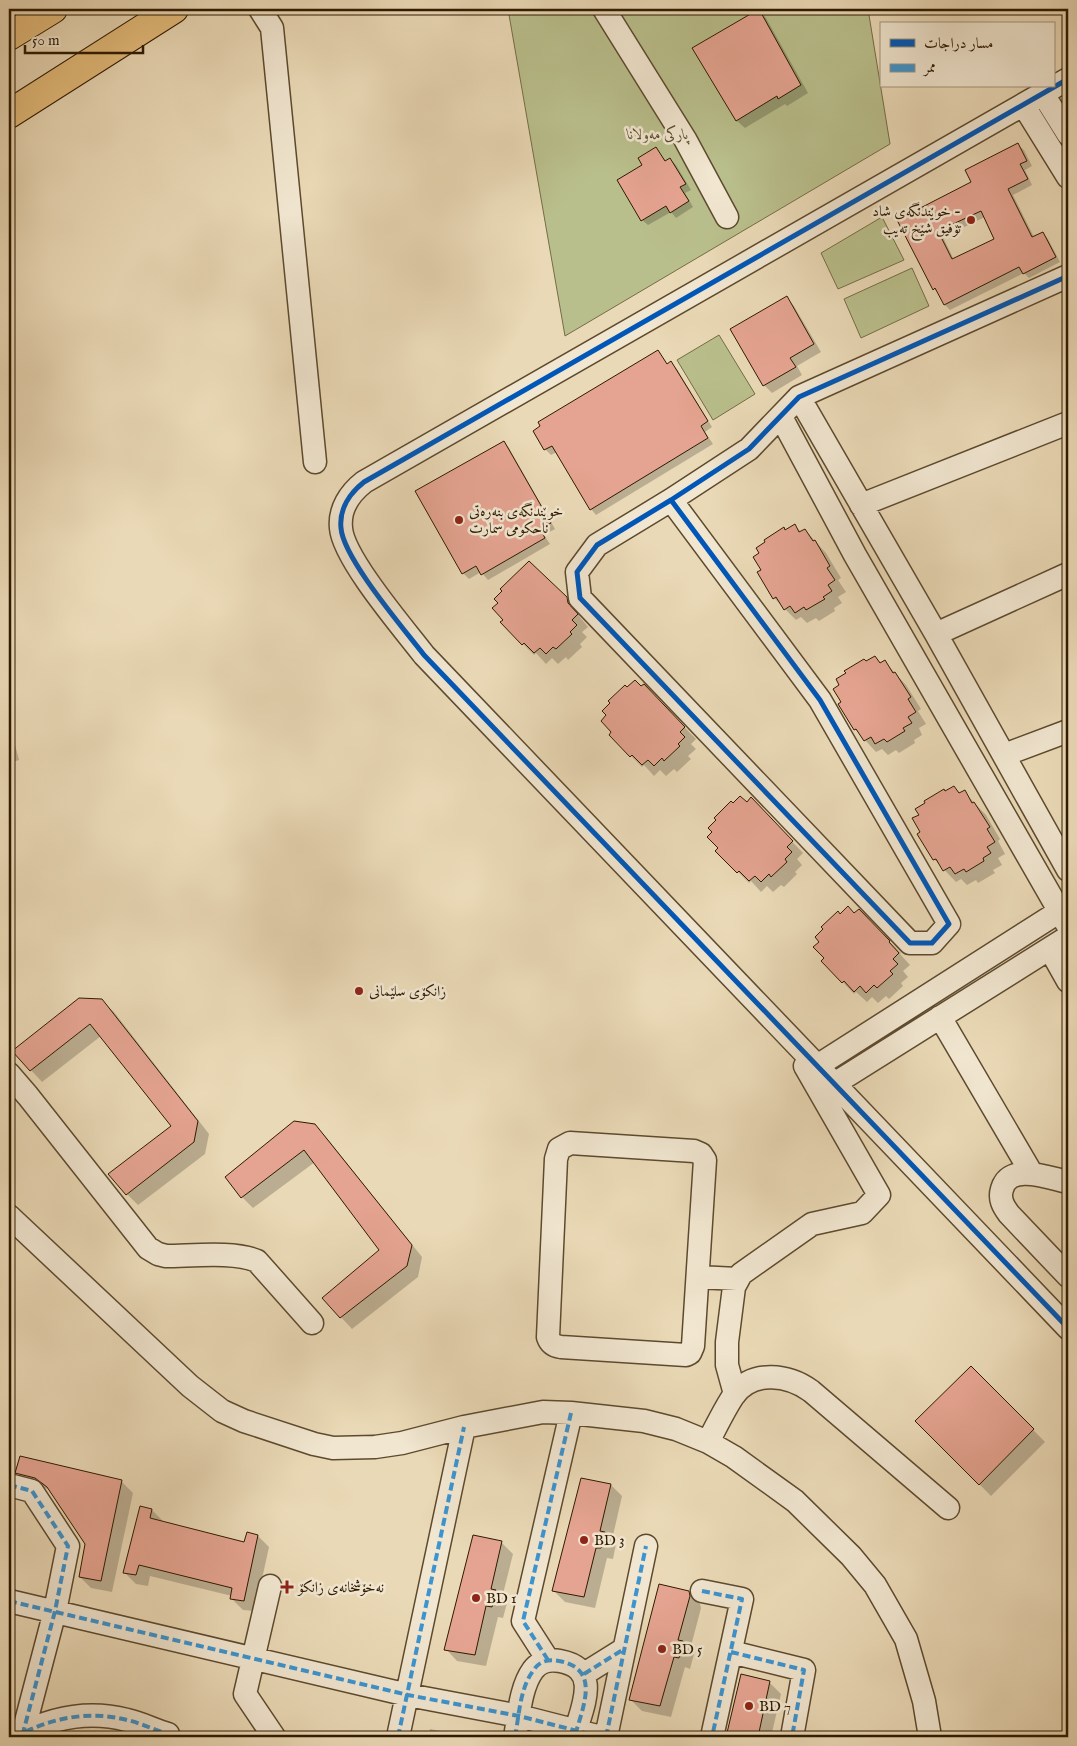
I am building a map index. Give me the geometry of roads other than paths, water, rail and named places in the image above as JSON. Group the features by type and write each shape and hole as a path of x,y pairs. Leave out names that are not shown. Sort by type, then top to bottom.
{"highway":[{"path":"9,36 53,9"},
{"path":"9,114 174,9"}],"street":[{"path":"260,9 272,28 315,462"},
{"path":"604,9 685,139 727,217"},
{"path":"1054,87 1068,79"},
{"path":"1053,88 364,482 350,495 340,520 342,538 351,555 404,631 424,655 1068,1328"},
{"path":"1043,94 1067,128 1044,138"},
{"path":"1024,106 1068,177"},
{"path":"671,500 820,700 950,924 932,943 910,943 580,598 577,572 597,545 749,449 799,397 1068,276"},
{"path":"799,397 936,634 1068,870"},
{"path":"781,417 855,555 1065,914 874,1029 817,1066"},
{"path":"861,505 1068,422"},
{"path":"855,555 882,541"},
{"path":"936,634 1068,574"},
{"path":"1004,755 1068,731"},
{"path":"834,1084 1059,943 1068,981"},
{"path":"940,1017 1032,1174"},
{"path":"874,1029 888,1050"},
{"path":"735,1394 726,1365 730,1313 734,1287 738,1279 745,1270 812,1224 862,1213 878,1195 788,1036"},
{"path":"9,1074 148,1248 166,1256 237,1256 250,1258 263,1266 312,1323"},
{"path":"570,1142 694,1151 701,1154 705,1160 698,1277 693,1346 690,1353 686,1355 561,1347 552,1343 548,1337 556,1159 559,1149 570,1142"},
{"path":"1068,1182 1022,1173 1011,1176 1004,1184 1001,1195 1002,1205 1068,1276"},
{"path":"9,1216 190,1386 222,1411 244,1421 314,1444 333,1448 355,1448 402,1443 464,1427 543,1412 572,1413 644,1421 676,1429 708,1442 763,1477 795,1501 844,1549 875,1585 906,1639 924,1701 930,1737"},
{"path":"698,1277 738,1279"},
{"path":"708,1442 735,1394 749,1383 769,1377 789,1379 804,1386 948,1508"},
{"path":"548,1660 523,1622 572,1413"},
{"path":"398,1737 464,1427"},
{"path":"9,1485 32,1491 68,1546 55,1611 19,1735"},
{"path":"606,1737 646,1546"},
{"path":"270,1586 245,1694 274,1737"},
{"path":"702,1591 742,1598 712,1737"},
{"path":"9,1601 408,1695 517,1727 601,1737"},
{"path":"584,1674 624,1649"},
{"path":"730,1652 804,1670 792,1737"},
{"path":"517,1727 524,1690 530,1675 536,1666 548,1660 571,1664 584,1674 586,1680 585,1694 575,1734"},
{"path":"19,1735 52,1721 88,1716 128,1720 168,1734"}],"place":[{"name":"خوێندنگەی شاد - تۆفیق شێخ تەیب","path":"971,220"},
{"name":"خوێندنگەی بنەڕەتی ناحکومی سمارت","path":"459,520"},
{"name":"زانکۆی سلێمانی","path":"359,991"},
{"name":"BD 3","path":"584,1540"},
{"name":"نەخۆشخانەی زانکۆ","path":"287,1587"},
{"name":"BD 1","path":"476,1598"},
{"name":"BD 5","path":"662,1649"},
{"name":"BD 7","path":"749,1706"}],"park label":[{"name":"پارکی مەولانا","path":"658,134"}]}
